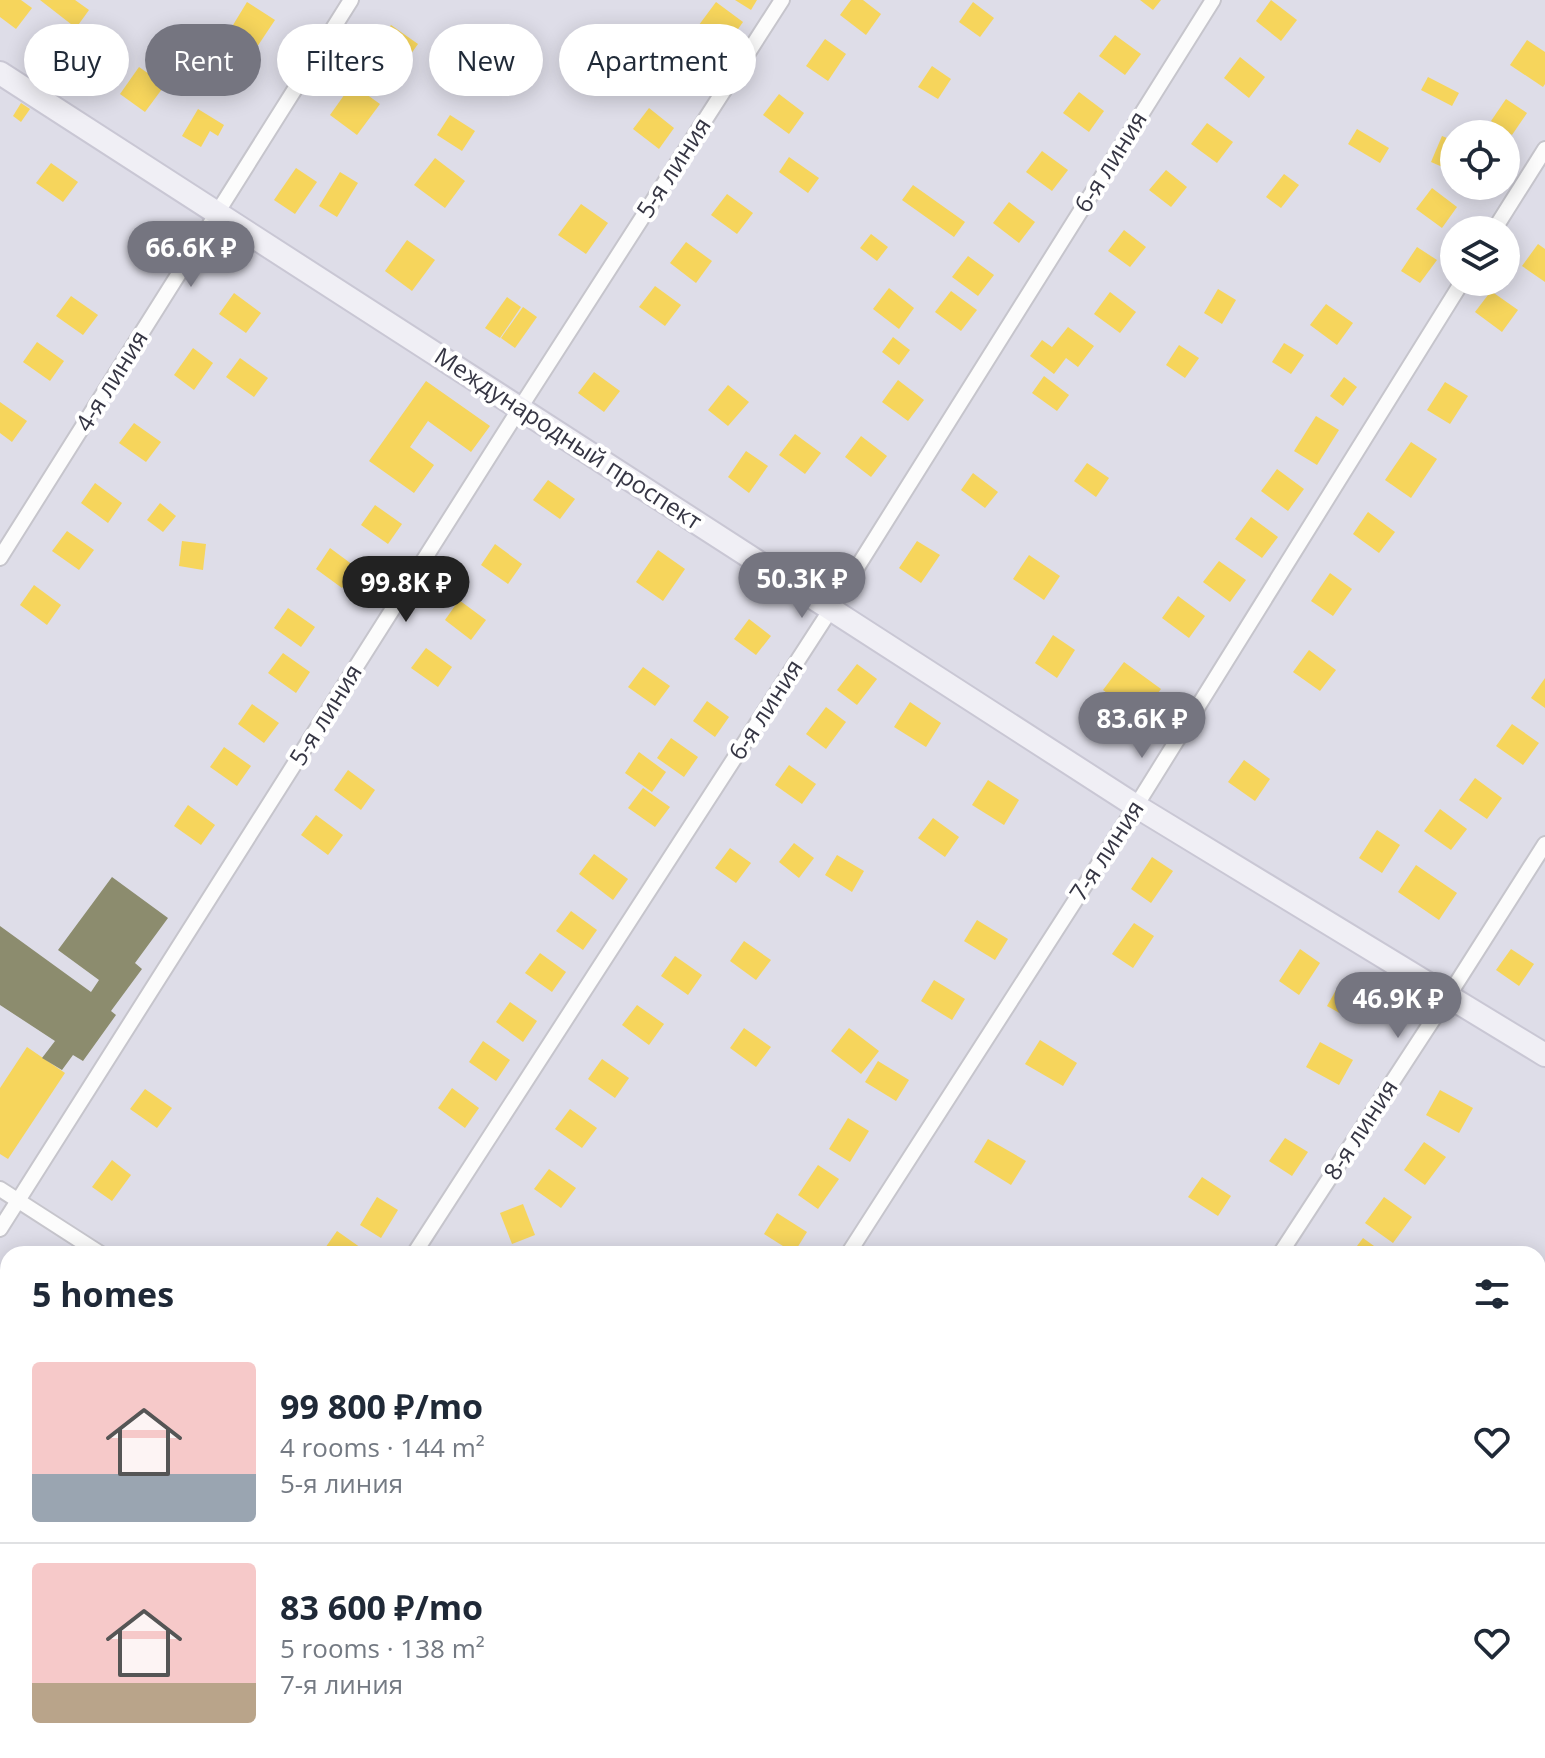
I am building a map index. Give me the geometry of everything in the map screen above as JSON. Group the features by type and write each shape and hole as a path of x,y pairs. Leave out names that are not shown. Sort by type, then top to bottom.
{"street":[{"name":"4-я линия","path":"0,558 351,0"},
{"name":"5-я линия","path":"0,1229 782,0"},
{"name":"6-я линия","path":"419,1246 831,609 1213,0"},
{"name":"Международный проспект","path":"0,73 1136,806 1545,1055"},
{"path":"1503,216 1545,149"},
{"name":"7-я линия","path":"853,1246 1136,806 1453,296"},
{"name":"8-я линия","path":"1285,1246 1545,844"},
{"path":"0,1189 89,1246"}],"shaded area":[{"path":"0,0 1545,0 1545,1246 0,1246"}],"building: Homes":[{"path":"0,0 21,0 32,8 16,29 0,17"},
{"path":"40,0 75,0 89,10 79,24 71,24"},
{"path":"735,0 757,0 751,10"},
{"path":"851,0 863,0 881,14 866,35 840,15"},
{"path":"1140,0 1161,0 1153,10"},
{"path":"1271,0 1297,20 1281,41 1256,21"},
{"path":"247,2 275,20 261,41 261,24 234,24"},
{"path":"716,2 743,22 742,24 700,24"},
{"path":"973,2 994,18 980,37 959,22"},
{"path":"1115,35 1141,54 1125,75 1099,56"},
{"path":"825,39 846,54 828,81 806,66"},
{"path":"1527,40 1545,52 1543,87 1510,65"},
{"path":"1240,57 1265,77 1249,98 1224,78"},
{"path":"932,66 951,79 938,99 918,87"},
{"path":"139,67 145,71 145,96 157,96 145,112 123,96 129,96 129,81"},
{"path":"1428,77 1459,93 1452,106 1421,90"},
{"path":"1079,92 1104,111 1089,132 1063,113"},
{"path":"779,94 804,113 789,134 763,115"},
{"path":"343,96 369,96 380,104 357,135 330,115"},
{"path":"1506,99 1527,113 1520,123 1520,120 1492,120"},
{"path":"21,103 30,109 21,122 13,116"},
{"path":"649,108 674,128 659,149 633,129"},
{"path":"198,109 224,125 218,136 210,131 201,147 182,136"},
{"path":"450,115 475,131 462,151 437,135"},
{"path":"1207,123 1233,142 1217,163 1191,144"},
{"path":"1357,129 1389,148 1380,163 1348,144"},
{"path":"1440,141 1440,166 1431,162"},
{"path":"1042,151 1068,170 1052,191 1026,172"},
{"path":"789,157 819,178 808,193 779,172"},
{"path":"435,158 465,181 445,208 414,185"},
{"path":"51,163 78,182 63,202 36,183"},
{"path":"296,168 317,182 295,214 274,200"},
{"path":"1166,170 1187,187 1171,207 1149,190"},
{"path":"340,172 358,183 337,217 319,206"},
{"path":"1284,174 1299,185 1281,208 1266,197"},
{"path":"913,185 965,222 954,237 902,200"},
{"path":"1432,188 1440,194 1440,200 1448,200 1457,207 1451,216 1440,216 1440,227 1416,209"},
{"path":"727,194 753,213 737,234 711,215"},
{"path":"1009,202 1035,222 1019,243 993,223"},
{"path":"581,204 608,223 586,254 558,235"},
{"path":"1124,230 1146,247 1130,267 1108,251"},
{"path":"871,234 888,247 877,261 860,248"},
{"path":"407,240 435,260 412,291 385,271"},
{"path":"686,242 712,261 696,283 670,263"},
{"path":"1538,244 1545,249 1545,282 1522,266"},
{"path":"1417,247 1437,260 1420,283 1401,271"},
{"path":"968,256 994,275 978,296 952,277"},
{"path":"655,286 681,305 665,326 639,307"},
{"path":"889,288 914,308 899,329 873,309"},
{"path":"1218,289 1236,300 1222,324 1204,313"},
{"path":"951,291 977,310 961,331 935,312"},
{"path":"1110,292 1136,312 1120,333 1094,314"},
{"path":"234,293 261,313 246,333 219,314"},
{"path":"71,296 98,315 83,335 56,316"},
{"path":"1487,296 1498,296 1518,310 1502,332 1475,312"},
{"path":"507,297 521,307 500,338 485,328"},
{"path":"1326,304 1353,323 1337,345 1310,325"},
{"path":"523,307 537,317 515,348 501,338"},
{"path":"1068,327 1094,346 1078,367 1066,358 1054,374 1030,356 1042,340 1052,347"},
{"path":"893,337 910,350 899,365 882,352"},
{"path":"37,342 64,361 50,381 23,362"},
{"path":"1284,343 1304,355 1291,374 1272,362"},
{"path":"1179,345 1199,358 1185,378 1166,365"},
{"path":"193,348 213,363 194,390 174,375"},
{"path":"240,358 268,378 254,397 226,377"},
{"path":"594,372 620,391 604,412 578,393"},
{"path":"1044,376 1069,395 1057,411 1032,393"},
{"path":"1344,377 1357,387 1343,406 1330,396"},
{"path":"898,380 924,400 908,421 882,402"},
{"path":"426,381 490,426 471,452 428,421 410,447 434,465 414,493 369,461"},
{"path":"1445,382 1468,396 1450,424 1427,410"},
{"path":"728,385 749,402 728,426 708,410"},
{"path":"0,402 27,421 12,442 0,433"},
{"path":"1316,416 1339,430 1317,465 1294,451"},
{"path":"134,423 161,442 146,462 119,443"},
{"path":"795,434 821,453 805,474 779,455"},
{"path":"861,436 887,456 871,477 845,457"},
{"path":"1411,442 1437,459 1411,498 1385,480"},
{"path":"746,451 768,466 749,493 728,477"},
{"path":"1087,463 1109,478 1096,497 1074,481"},
{"path":"1277,469 1304,489 1288,511 1261,491"},
{"path":"973,473 998,492 985,508 961,490"},
{"path":"548,480 575,499 560,519 533,500"},
{"path":"95,483 122,503 108,523 81,503"},
{"path":"160,503 176,516 163,532 147,520"},
{"path":"375,505 402,524 388,544 361,525"},
{"path":"1368,512 1395,532 1379,553 1353,534"},
{"path":"1251,517 1278,537 1262,558 1235,539"},
{"path":"67,531 94,550 79,570 52,551"},
{"path":"182,541 206,544 203,570 179,566"},
{"path":"917,541 940,555 921,583 899,568"},
{"path":"495,544 522,564 508,584 481,565"},
{"path":"330,548 357,568 342,588 316,569"},
{"path":"658,550 685,569 663,601 636,582"},
{"path":"1029,555 1060,576 1044,600 1013,579"},
{"path":"1219,561 1246,580 1230,602 1203,582"},
{"path":"1330,573 1352,589 1333,616 1311,601"},
{"path":"34,585 61,605 47,625 20,605"},
{"path":"1178,596 1205,616 1189,638 1162,618"},
{"path":"459,600 486,620 471,640 445,620"},
{"path":"288,608 315,627 301,647 274,628"},
{"path":"749,619 771,636 756,655 734,639"},
{"path":"1053,635 1075,650 1057,678 1035,663"},
{"path":"426,648 452,667 438,687 411,668"},
{"path":"1309,650 1336,670 1320,691 1293,672"},
{"path":"283,653 310,672 296,693 268,673"},
{"path":"1124,662 1161,689 1140,717 1103,690"},
{"path":"857,664 877,679 857,705 837,690"},
{"path":"643,667 670,686 655,706 628,687"},
{"path":"1545,678 1545,708 1531,698"},
{"path":"707,701 729,717 715,737 693,721"},
{"path":"910,702 941,723 926,747 894,727"},
{"path":"252,704 279,723 264,743 238,724"},
{"path":"826,707 846,722 826,749 806,734"},
{"path":"1512,724 1539,743 1523,765 1496,746"},
{"path":"671,738 698,757 684,777 657,758"},
{"path":"224,747 251,766 237,786 210,767"},
{"path":"639,752 666,772 652,792 625,773"},
{"path":"1244,760 1270,779 1255,801 1228,782"},
{"path":"789,765 816,784 802,804 775,785"},
{"path":"348,770 375,790 361,810 334,790"},
{"path":"1475,778 1502,798 1487,819 1459,800"},
{"path":"988,780 1019,800 1004,825 972,805"},
{"path":"643,788 670,807 655,827 628,808"},
{"path":"188,805 215,825 201,845 174,826"},
{"path":"1440,809 1467,829 1451,850 1424,831"},
{"path":"316,815 343,835 328,855 301,835"},
{"path":"933,818 959,837 945,857 918,838"},
{"path":"1377,830 1400,845 1382,873 1359,858"},
{"path":"794,843 814,858 799,878 779,862"},
{"path":"730,848 751,863 736,883 715,868"},
{"path":"594,854 628,879 613,900 579,874"},
{"path":"837,855 864,871 852,892 825,875"},
{"path":"1152,857 1173,871 1151,903 1131,889"},
{"path":"1416,865 1457,893 1439,920 1398,892"},
{"path":"571,911 597,930 583,950 556,931"},
{"path":"977,920 1008,939 995,960 964,941"},
{"path":"1134,923 1154,936 1133,968 1112,954"},
{"path":"744,941 771,960 756,980 730,961"},
{"path":"1300,949 1320,963 1299,995 1279,981"},
{"path":"1511,949 1534,964 1519,986 1496,970"},
{"path":"540,953 566,972 552,992 525,973"},
{"path":"675,956 702,975 688,995 661,976"},
{"path":"934,980 965,999 952,1020 921,1001"},
{"path":"1341,981 1374,999 1359,1024 1327,1006"},
{"path":"510,1002 537,1021 523,1042 496,1022"},
{"path":"637,1005 664,1024 649,1045 622,1025"},
{"path":"744,1028 771,1047 756,1067 730,1048"},
{"path":"849,1028 879,1051 861,1074 831,1051"},
{"path":"1040,1040 1077,1063 1063,1086 1025,1064"},
{"path":"483,1041 510,1060 496,1081 469,1062"},
{"path":"1320,1042 1353,1060 1339,1085 1306,1067"},
{"path":"27,1047 65,1073 8,1159 0,1154 0,1088"},
{"path":"602,1059 629,1078 615,1098 588,1079"},
{"path":"878,1061 909,1080 896,1101 865,1082"},
{"path":"452,1088 479,1108 465,1128 438,1108"},
{"path":"145,1089 172,1108 157,1128 130,1109"},
{"path":"1440,1090 1473,1108 1459,1133 1426,1115"},
{"path":"570,1109 597,1128 582,1148 555,1129"},
{"path":"848,1118 869,1131 850,1162 829,1149"},
{"path":"1285,1138 1308,1152 1292,1176 1269,1161"},
{"path":"988,1139 1026,1161 1011,1185 974,1162"},
{"path":"1424,1142 1446,1157 1425,1185 1404,1170"},
{"path":"112,1160 131,1175 112,1201 92,1187"},
{"path":"818,1165 839,1179 818,1209 798,1195"},
{"path":"549,1169 576,1188 561,1208 534,1189"},
{"path":"1202,1177 1231,1196 1218,1216 1188,1197"},
{"path":"377,1197 398,1210 381,1238 360,1225"},
{"path":"1384,1197 1412,1217 1393,1243 1365,1223"},
{"path":"523,1204 535,1235 512,1244 500,1213"},
{"path":"777,1213 807,1232 798,1246 783,1246 764,1234"},
{"path":"337,1231 358,1246 326,1246"},
{"path":"1363,1238 1374,1246 1357,1246"}],"building: Industry":[{"path":"112,877 168,918 135,963 142,969 111,1011 116,1015 83,1061 73,1055 62,1070 42,1058 55,1041 0,1005 0,926 91,992 99,980 58,950"}]}
